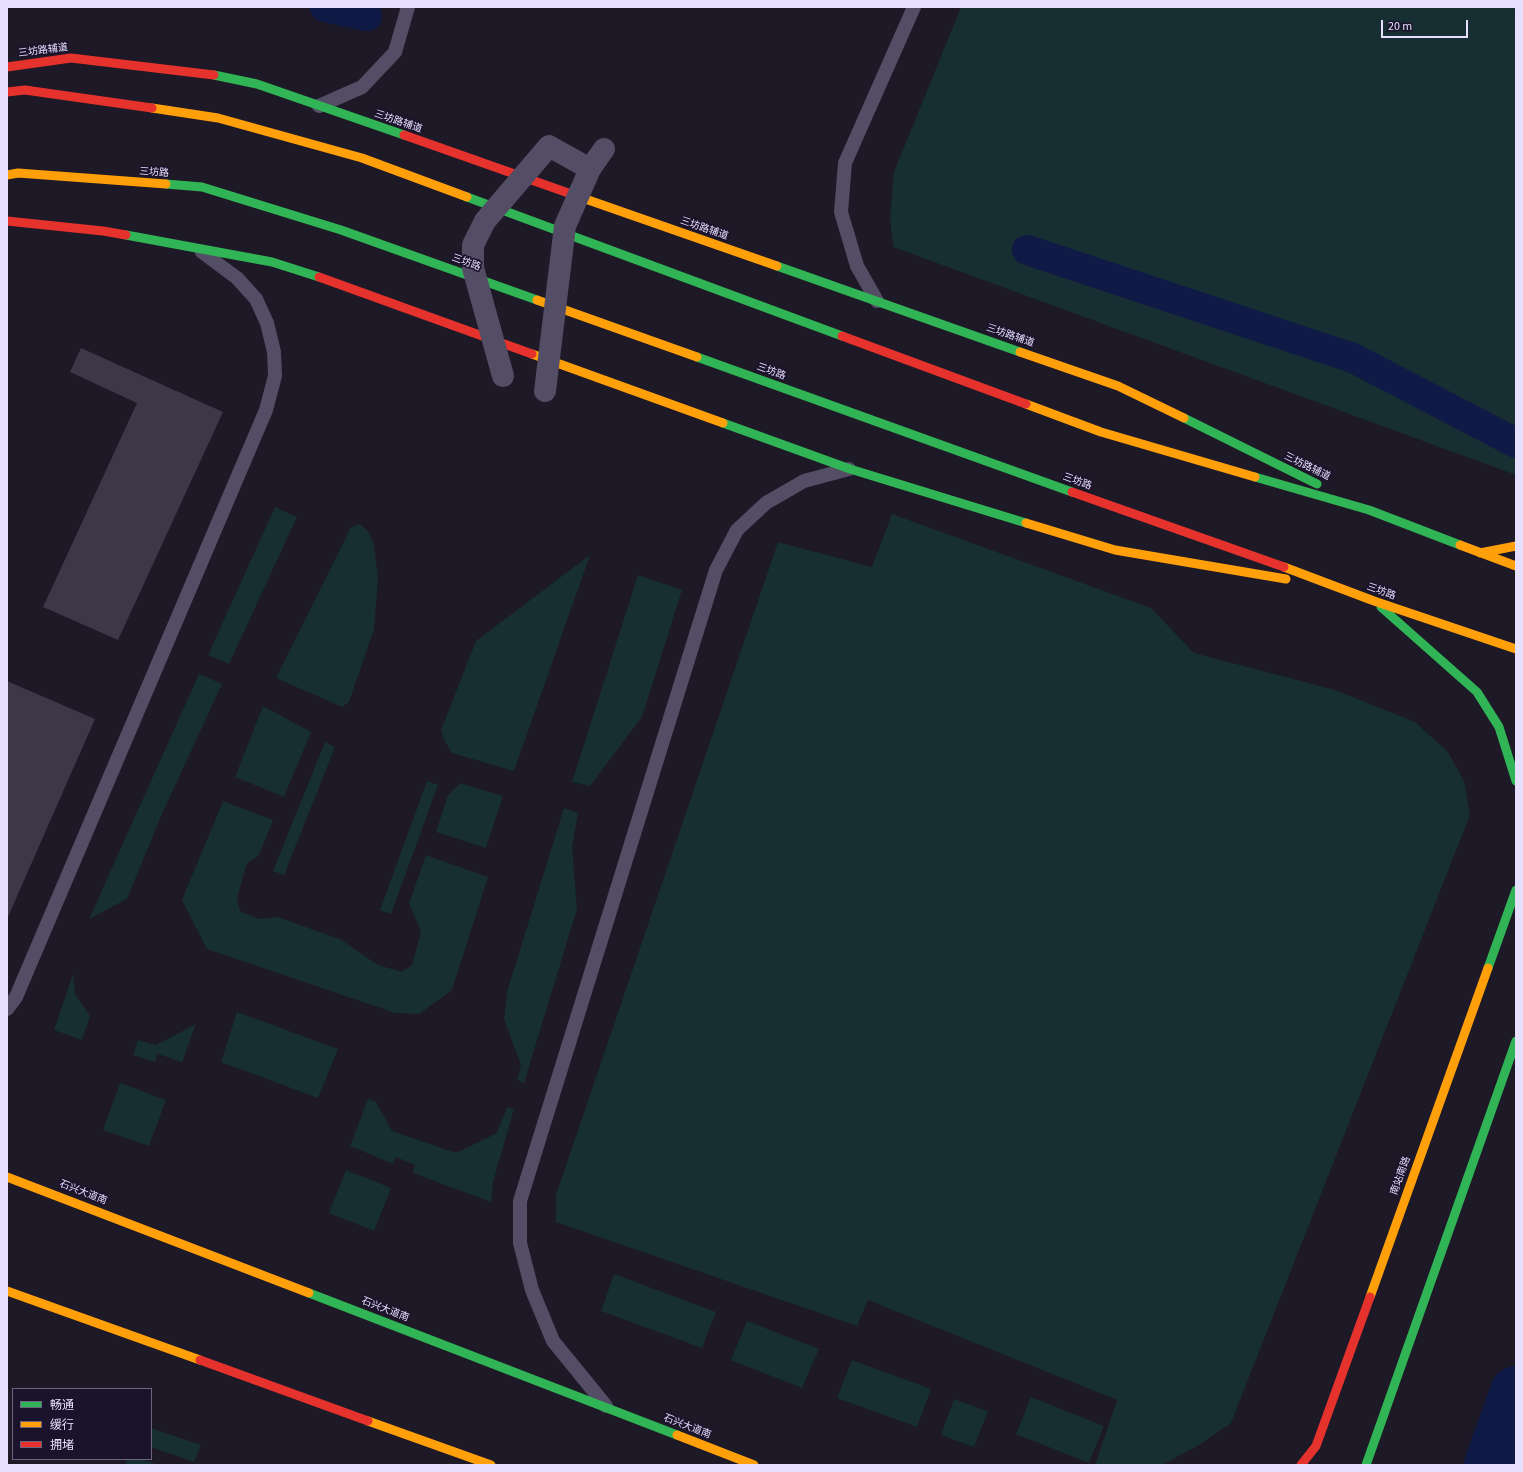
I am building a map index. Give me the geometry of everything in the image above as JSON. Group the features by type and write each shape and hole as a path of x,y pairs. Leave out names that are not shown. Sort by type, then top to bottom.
{"main road":[{"name":"三坊路辅道","path":"7,67 71,58 212,75 257,84 1118,386 1368,510"},
{"path":"7,92 25,90 218,118 362,158 1101,432 1368,510 1516,566"},
{"name":"三坊路","path":"7,175 18,174 202,187 341,230 1374,601 1516,649"},
{"path":"7,221 103,231 272,262 340,284 850,469 1115,550 1344,589"},
{"path":"1480,553 1516,546"},
{"path":"1374,601 1476,692 1499,727 1516,780"},
{"name":"南站南路","path":"1301,1465 1316,1446 1515,892 1516,882"},
{"path":"1366,1465 1516,1041"},
{"name":"石兴大道南","path":"7,1176 754,1465"},
{"path":"7,1291 491,1465"}],"street":[{"path":"503,376 474,268 473,244 485,221 549,146 590,169"},
{"path":"545,391 565,226 590,169 604,149"}],"lane":[{"path":"319,106 362,87 395,52 408,7"},
{"path":"877,301 857,266 841,212 845,163 914,7"},
{"path":"7,1008 16,997 260,425 266,410 275,376 274,352 267,322 256,299 237,278 197,248"},
{"path":"607,1408 553,1341 532,1290 520,1244 520,1201 716,570 737,530 766,504 804,481 850,469"}],"green space":[{"path":"961,7 1511,7 1516,9 1516,475 893,247 890,217 894,172"},
{"path":"275,507 297,517 229,664 208,655"},
{"path":"892,514 1151,608 1194,653 1335,690 1415,722 1448,752 1464,781 1470,815 1231,1423 1201,1444 1164,1464 1095,1465 1117,1400 868,1300 857,1326 556,1222 556,1195 778,542 872,567"},
{"path":"360,524 367,530 374,544 378,578 374,629 349,702 342,707 276,678 351,527"},
{"path":"590,555 514,771 452,753 444,740 441,730 476,641"},
{"path":"638,575 682,590 642,717 590,786 572,782"},
{"path":"199,674 222,684 162,814 127,899 89,919"},
{"path":"263,706 311,732 284,797 235,777"},
{"path":"325,742 335,747 284,875 273,871"},
{"path":"427,781 438,785 391,914 380,910"},
{"path":"460,783 503,796 486,848 436,832 448,795"},
{"path":"223,801 273,820 259,855 247,863 237,898 240,911 258,919 277,917 340,939 378,965 402,972 412,965 421,932 409,903 426,855 488,877 452,990 419,1014 395,1013 207,949 182,900"},
{"path":"564,808 578,813 572,847 577,909 524,1083 517,1080 521,1065 504,1019 507,992"},
{"path":"73,974 75,994 90,1016 82,1040 54,1030"},
{"path":"237,1012 338,1049 318,1098 221,1062"},
{"path":"196,1024 182,1062 158,1054 155,1062 133,1055 138,1040 156,1045"},
{"path":"120,1083 166,1100 149,1146 103,1130"},
{"path":"368,1099 376,1102 392,1131 456,1153 497,1133 507,1107 514,1109 493,1182 491,1202 413,1173 415,1165 396,1157 393,1164 350,1146"},
{"path":"346,1170 391,1188 374,1231 329,1213"},
{"path":"614,1274 716,1312 702,1348 601,1311"},
{"path":"747,1321 819,1349 802,1388 731,1360"},
{"path":"852,1360 931,1389 917,1427 837,1398"},
{"path":"1031,1397 1104,1426 1089,1463 1016,1434"},
{"path":"954,1399 988,1411 974,1447 941,1435"},
{"path":"152,1428 201,1445 194,1462 152,1447"},
{"path":"127,1460 144,1460 159,1465 125,1465"}],"building":[{"path":"81,348 223,412 118,640 43,607 137,403 70,372"},
{"path":"7,681 95,719 7,919"}],"waterway":[{"path":"325,7 367,16"},
{"path":"1027,250 1353,358 1516,443"},
{"path":"1490,1465 1516,1392"}],"traffic: fast":[{"path":"214,75 257,84 404,135"},
{"path":"166,184 202,187 341,230 537,300"},
{"path":"467,197 842,336"},
{"path":"126,235 272,262 319,277"},
{"path":"777,266 1020,352"},
{"path":"697,357 1072,492"},
{"path":"1184,418 1317,484"},
{"path":"723,423 850,469 1026,523"},
{"path":"1255,477 1369,510 1460,545"},
{"path":"1381,607 1477,692 1499,727 1516,781"},
{"path":"1488,968 1516,890"},
{"path":"1366,1465 1516,1041"},
{"path":"309,1293 677,1435"}],"traffic: slow":[{"path":"152,108 218,118 362,158 467,197"},
{"path":"7,175 18,173 166,184"},
{"path":"574,195 777,266"},
{"path":"537,300 697,357"},
{"path":"1020,352 1118,386 1184,418"},
{"path":"532,354 723,423"},
{"path":"1026,404 1101,432 1255,477"},
{"path":"1026,523 1115,550 1286,579"},
{"path":"1460,545 1516,566"},
{"path":"1480,553 1516,546"},
{"path":"1284,567 1374,601 1516,649"},
{"path":"1370,1297 1488,968"},
{"path":"7,1177 309,1293"},
{"path":"7,1291 200,1360"},
{"path":"368,1421 491,1465"},
{"path":"677,1435 754,1465"}],"traffic: jam":[{"path":"7,67 71,58 214,75"},
{"path":"7,92 25,90 152,108"},
{"path":"404,135 574,195"},
{"path":"7,221 103,231 126,235"},
{"path":"319,277 532,354"},
{"path":"842,336 1026,404"},
{"path":"1072,492 1284,567"},
{"path":"1301,1465 1316,1446 1370,1297"},
{"path":"200,1360 368,1421"}]}
